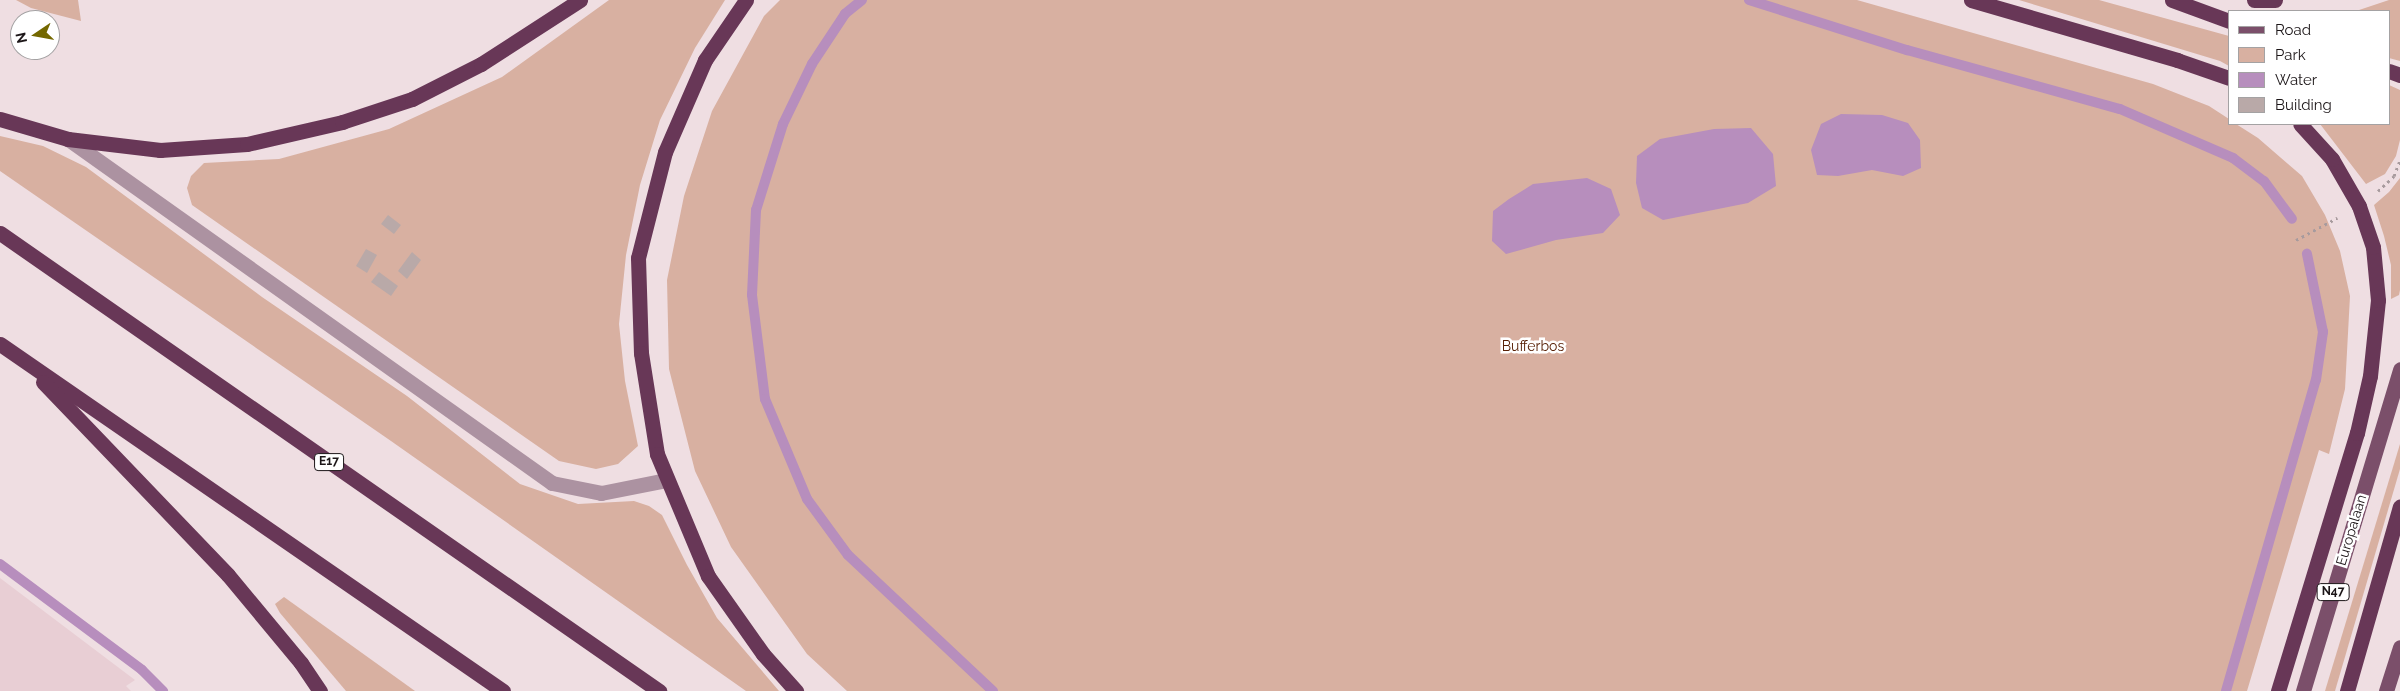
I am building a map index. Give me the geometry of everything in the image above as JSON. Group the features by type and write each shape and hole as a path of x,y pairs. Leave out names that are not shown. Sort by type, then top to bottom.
{"highway":[{"path":"0,119 68,139 160,150 247,144 342,122 421,95 481,64 580,0"},
{"path":"746,0 705,60 665,152 638,258 641,353 657,454 666,480 708,576 762,654 796,691"},
{"path":"1971,0 2177,60 2228,78"},
{"path":"2172,0 2228,21"},
{"path":"2254,0 2275,0"},
{"path":"2278,691 2357,432 2370,376 2378,300 2373,247 2359,206 2332,159 2301,125"},
{"name":"E17","path":"0,233 659,691"},
{"path":"0,344 503,691"},
{"path":"22,359 228,576 301,663 320,691"},
{"path":"2347,691 2400,506"}],"main road":[{"name":"Europalaan","path":"2303,691 2400,369"},
{"path":"2386,691 2400,647"}],"lane":[{"path":"68,139 552,483 601,493 666,480"}],"shaded area":[{"path":"0,578 135,680 126,686 131,691 0,691"}],"green space":[{"path":"16,0 78,0 81,21 60,16 60,10 31,8"},
{"path":"609,0 725,0 695,48 660,120 640,185 626,255 619,324 625,381 638,446 618,464 596,469 559,461 192,205 187,188 191,176 204,163 279,159 389,129 502,77"},
{"name":"Bufferbos","path":"780,0 1857,0 2153,84 2209,106 2228,118 2228,125 2238,125 2258,138 2302,176 2325,215 2340,251 2350,296 2345,389 2329,454 2319,450 2247,691 847,691 807,654 731,547 695,471 669,369 667,280 684,196 712,111 764,16"},
{"path":"2019,0 2099,0 2228,36 2228,65 2220,61"},
{"path":"2389,0 2400,0 2400,61 2390,58 2390,10 2359,10"},
{"path":"2390,85 2400,90 2400,140 2396,156 2385,174 2366,184 2321,125 2390,125"},
{"path":"0,136 43,146 86,167 262,297 407,396 520,484 578,504 634,501 649,506 662,515 717,618 779,691 746,691 391,441 0,171"},
{"path":"2400,178 2400,290 2399,295 2391,299 2391,265 2374,205 2389,192"},
{"path":"2400,444 2400,469 2335,691 2325,691"},
{"path":"284,597 415,691 346,691 280,613 275,604"}],"water":[{"path":"1841,114 1882,115 1908,123 1920,140 1921,168 1903,176 1872,170 1838,176 1817,175 1811,150 1821,124"},
{"path":"1751,128 1773,154 1776,186 1748,203 1663,220 1642,208 1636,183 1637,156 1660,139 1714,129"},
{"path":"1587,178 1611,189 1620,215 1603,233 1556,240 1506,254 1492,241 1493,211 1509,199 1533,184"}],"building":[{"path":"388,215 401,225 394,234 381,224"},
{"path":"366,249 377,255 367,273 356,266"},
{"path":"412,252 421,260 407,279 398,271"},
{"path":"379,272 398,286 391,296 371,282"}],"waterway":[{"path":"862,0 845,14 812,64 783,124 756,210 752,295 765,399 807,499 848,555 993,691"},
{"path":"1749,0 1907,50 2120,109 2233,158 2264,181 2292,219"},
{"path":"2226,691 2316,380 2323,332 2307,254"},
{"path":"0,564 142,670 163,691"}]}
